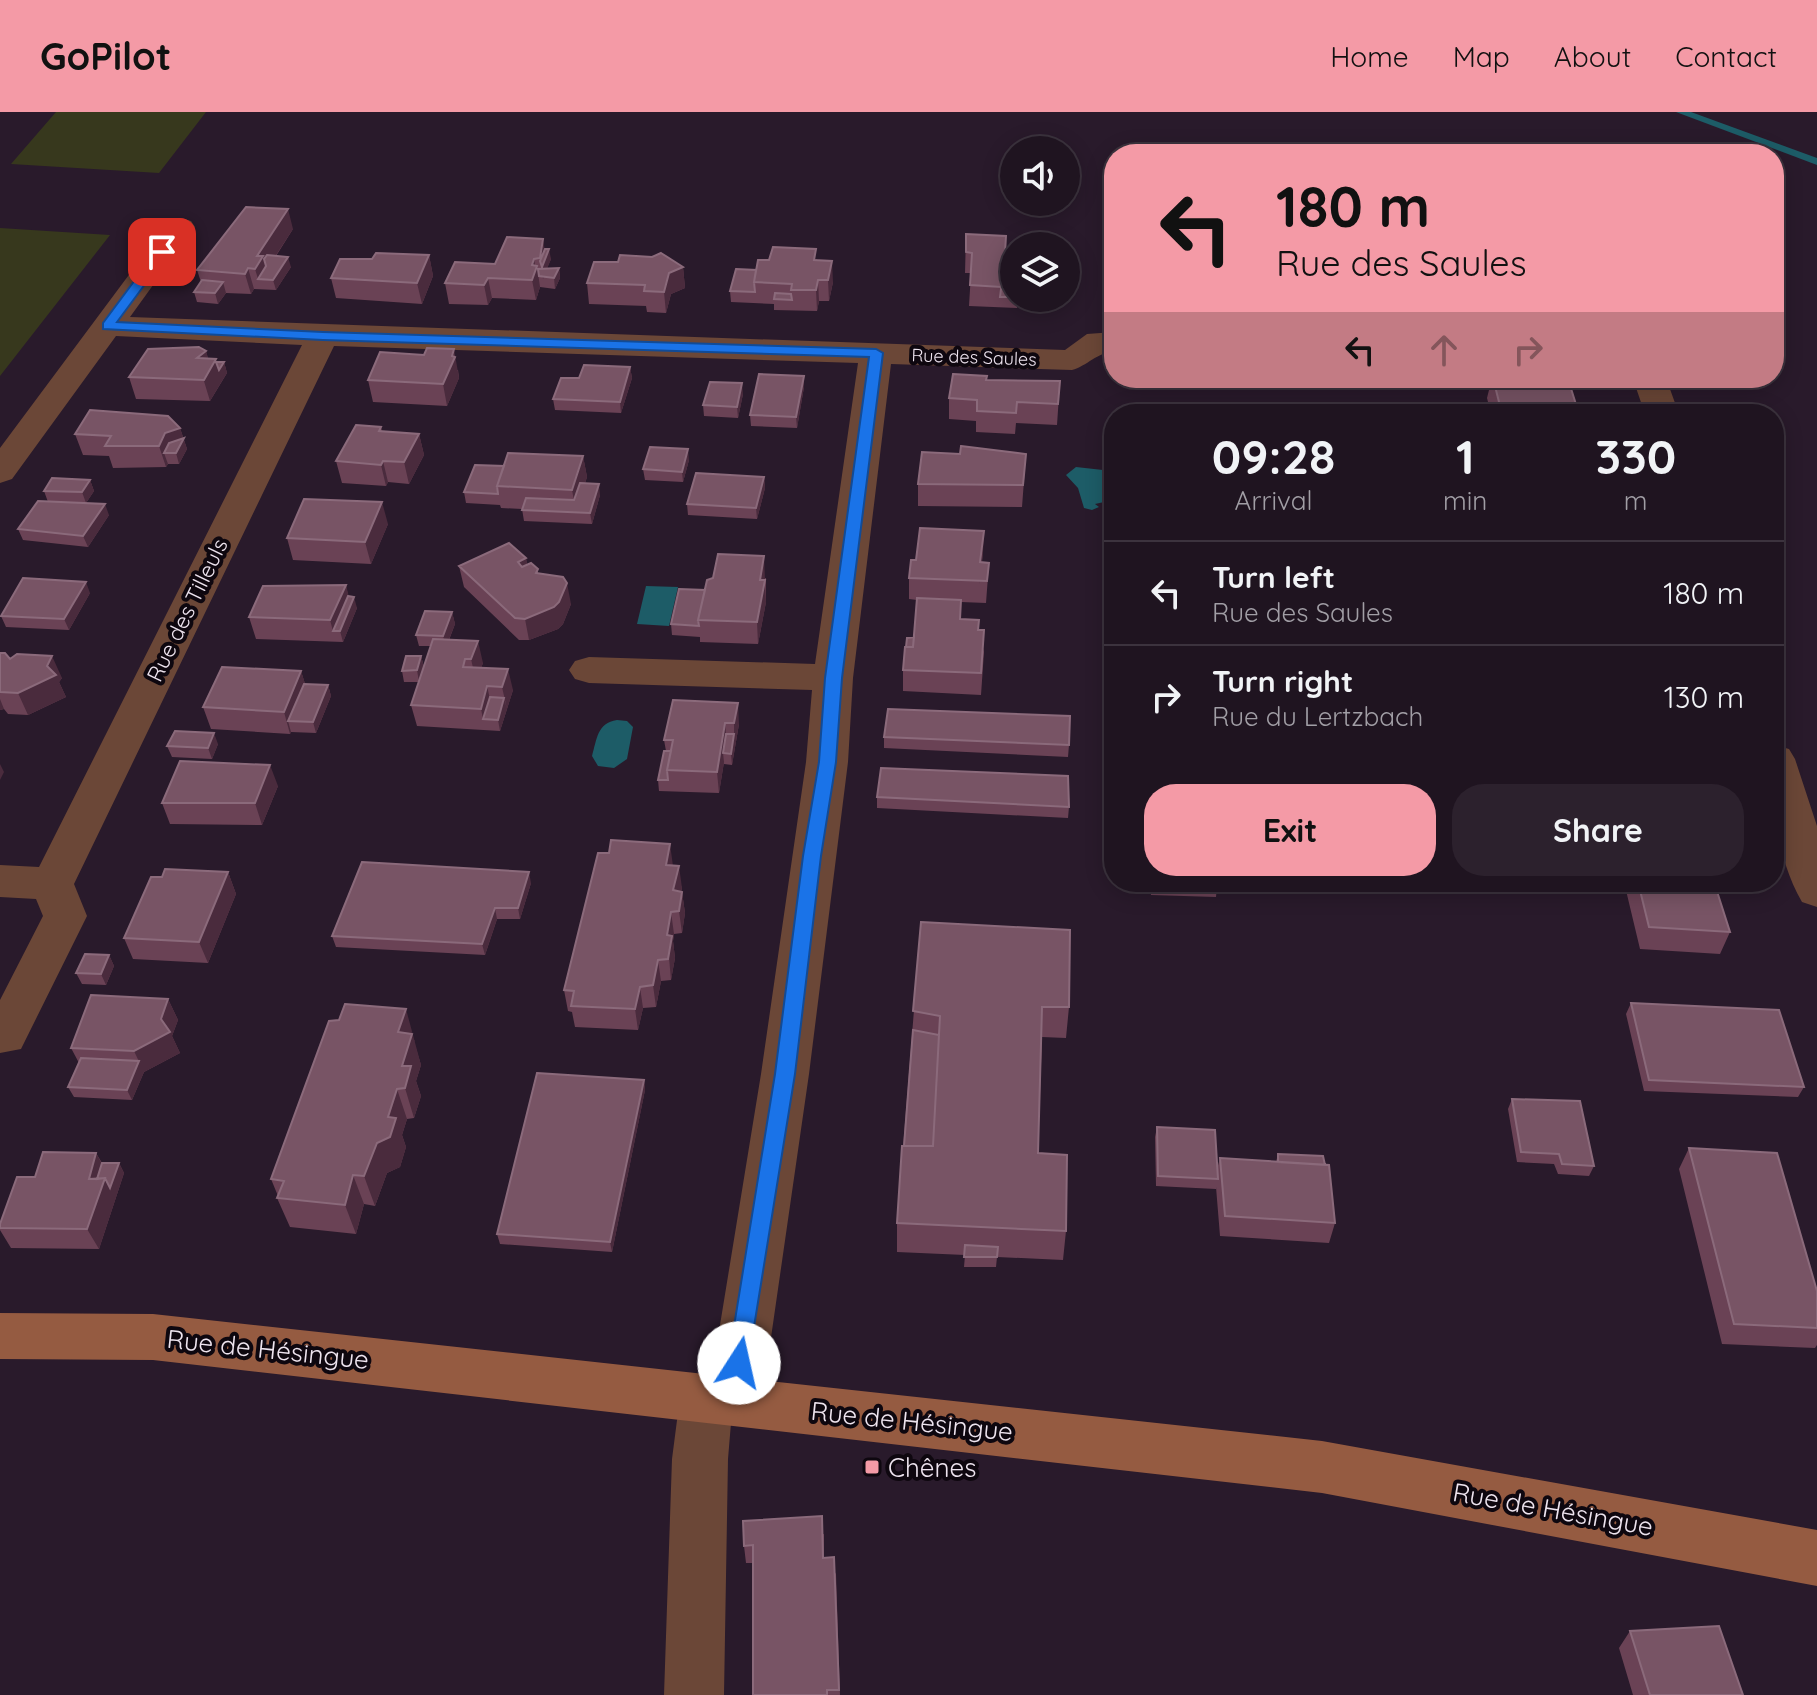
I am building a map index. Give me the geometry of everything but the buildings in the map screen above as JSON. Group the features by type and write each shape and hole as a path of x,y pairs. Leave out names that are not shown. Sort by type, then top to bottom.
{"main road":[{"name":"Rue de Hésingue","path":"0,1336 153,1337 1322,1467 1816,1559"}],"street":[{"path":"0,472 180,227"},
{"name":"Rue des Saules","path":"108,326 323,336 1072,360 1099,341 1104,341"},
{"name":"Rue des Tilleuls","path":"52,884 323,336"},
{"path":"694,1695 700,1459 721,1399 785,1074 827,762 833,678 876,353"},
{"path":"589,670 833,678"},
{"path":"1784,790 1817,891"},
{"path":"0,881 52,884 65,916 5,1036 0,1035"}],"green space":[{"path":"56,112 206,112 159,173 11,164"},
{"path":"0,228 110,235 0,376"}],"water":[{"path":"1076,467 1103,470 1104,502 1095,504 1099,507 1092,510 1084,508 1078,488 1066,475"},
{"path":"646,586 678,587 669,626 637,624"},
{"path":"627,721 633,727 627,759 614,768 598,766 592,756 599,733 605,724"}],"waterway":[{"path":"1681,112 1768,144"},
{"path":"1784,150 1817,162"}],"place":[{"name":"Chênes","path":"872,1467"}],"route":[{"path":"162,252 108,326 323,336 876,353 833,678 827,762 785,1074 739,1363"}]}
